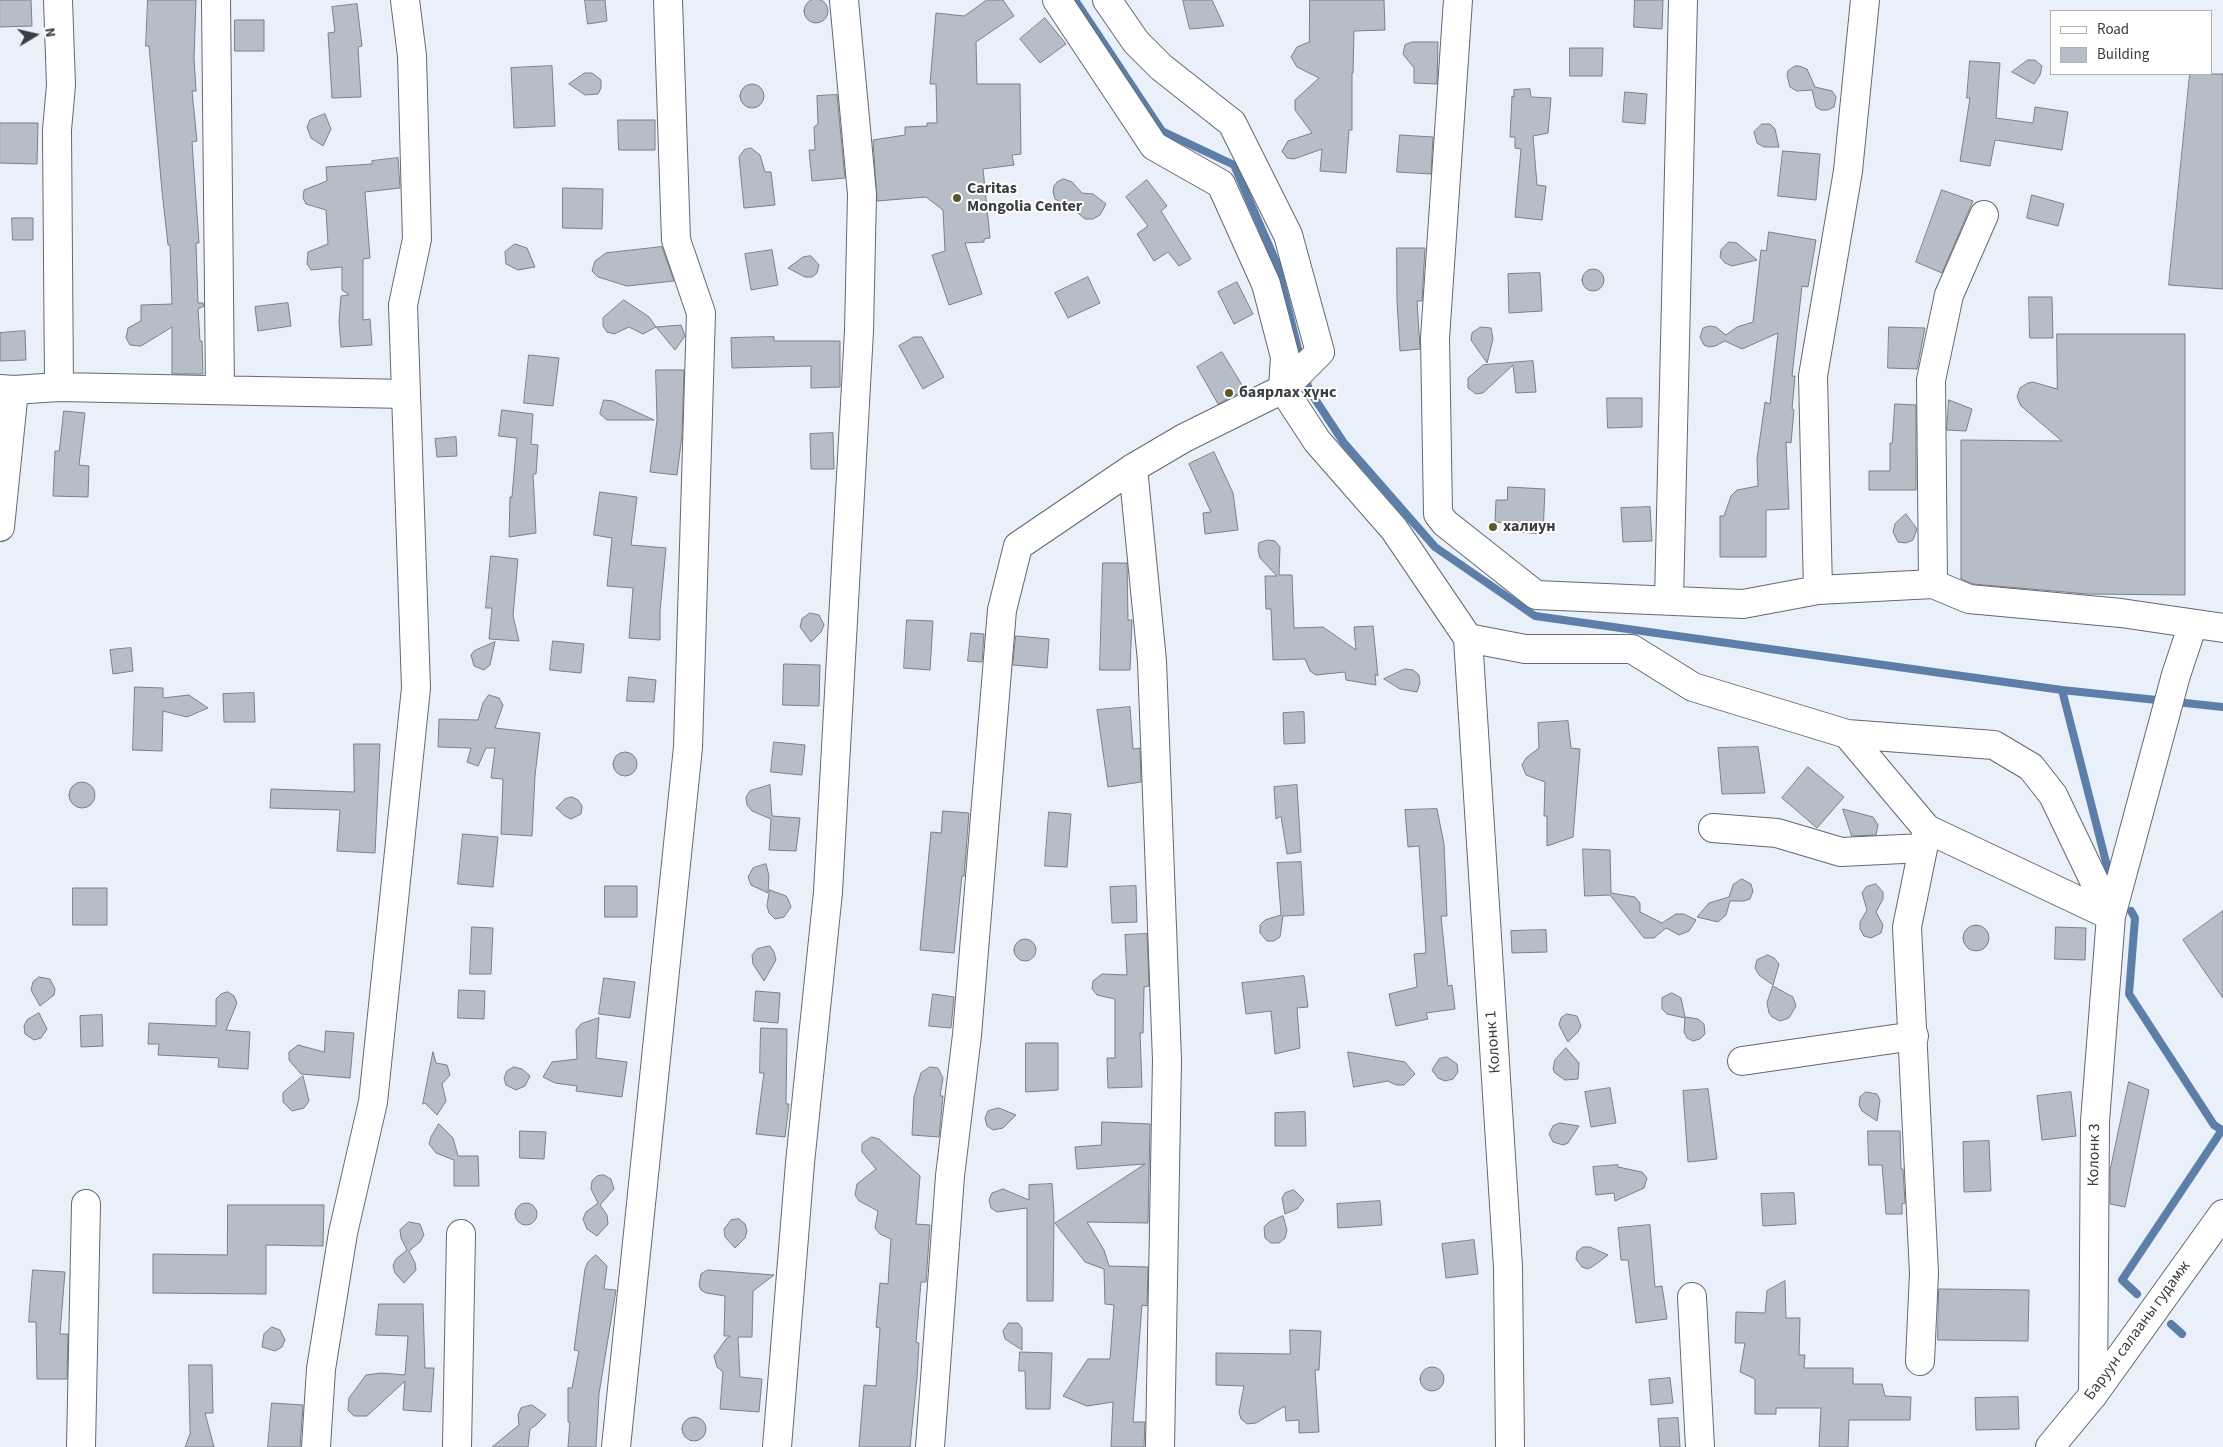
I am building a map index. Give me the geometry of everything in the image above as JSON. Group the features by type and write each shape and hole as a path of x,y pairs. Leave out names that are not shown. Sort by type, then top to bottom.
{"street":[{"path":"58,0 61,85 57,130 59,387"},
{"path":"216,0 220,390"},
{"path":"316,1447 321,1369 342,1242 373,1102 416,688 402,305 417,239 412,56 405,0"},
{"path":"616,1447 688,747 701,312 676,240 668,0"},
{"path":"777,1447 800,1163 828,892 859,331 862,194 844,0"},
{"path":"1057,0 1154,146 1221,184 1266,284 1285,357 1297,376 1317,441 1394,529 1468,638 1525,649 1632,649 1693,687 1847,734 1994,745 2030,767 2053,795 2111,916"},
{"path":"930,1447 950,1176 967,1035 1002,610 1018,546 1133,468 1297,376 1320,352 1288,235 1232,123 1160,67 1136,42 1107,0"},
{"path":"1458,0 1435,338 1438,514 1445,523 1536,595 1743,604 1818,590 1933,584 1969,599 2121,613 2223,628"},
{"path":"1669,600 1683,0"},
{"path":"1818,590 1813,376 1848,171 1866,0"},
{"path":"1933,584 1932,380 1949,295 1984,214"},
{"path":"0,527 7,390 59,387 406,394"},
{"path":"1133,468 1152,660 1166,1060 1160,1447"},
{"name":"Колонк 3","path":"2092,1395 2095,1121 2111,916 2176,675 2193,624"},
{"name":"Колонк 1","path":"1468,638 1508,1267 1510,1447"},
{"path":"1847,734 1925,839 2111,916"},
{"path":"1713,828 1777,833 1841,852 1925,839"},
{"path":"1920,1361 1924,1273 1914,1036 1907,927 1925,839"},
{"path":"1742,1061 1914,1036"},
{"path":"81,1447 86,1204"},
{"name":"Баруун салааны гудамж","path":"2050,1447 2219,1229"},
{"path":"457,1447 461,1234"},
{"path":"1692,1297 1700,1447"}],"building":[{"path":"816,-1 825,2 828,11 825,20 816,23 807,20 804,11 807,2"},
{"path":"0,0 31,0 32,26 0,27"},
{"path":"148,0 196,0 194,58 196,91 192,91 197,141 192,142 199,243 196,243 198,303 203,303 204,306 198,309 200,341 202,341 203,374 172,374 172,327 141,346 130,345 126,338 128,328 141,321 141,305 172,304 170,245 168,245 162,191 149,46 146,46"},
{"path":"585,0 605,0 607,21 588,24"},
{"path":"987,0 1003,0 1014,16 976,42 977,84 1020,84 1021,154 1012,155 1014,165 983,169 990,238 984,239 984,242 965,243 982,294 949,305 932,255 945,251 943,210 926,197 877,201 873,140 905,135 905,127 927,126 927,123 937,123 936,84 930,84 936,13 964,16"},
{"path":"1183,0 1212,0 1224,26 1190,29"},
{"path":"1310,0 1384,0 1385,30 1354,31 1352,130 1349,130 1346,173 1320,171 1322,149 1294,159 1287,158 1282,151 1288,141 1312,133 1295,110 1295,100 1319,78 1297,67 1291,57 1297,47 1309,42"},
{"path":"1635,0 1663,0 1662,29 1634,27"},
{"path":"357,4 362,46 358,47 361,97 332,98 328,33 335,32 332,7"},
{"path":"1045,18 1066,44 1040,63 1020,39"},
{"path":"235,20 264,20 264,51 235,51"},
{"path":"1412,42 1438,42 1437,84 1414,83 1414,68 1403,54 1405,45"},
{"path":"1570,48 1603,48 1602,76 1570,76"},
{"path":"2028,60 2035,60 2042,66 2040,75 2034,84 2012,72"},
{"path":"1970,61 2000,63 1996,118 2033,123 2035,107 2068,112 2062,150 1995,140 1990,166 1960,161 1970,98 1967,98"},
{"path":"552,66 555,126 514,128 511,68"},
{"path":"1795,66 1807,69 1815,87 1832,91 1836,97 1834,107 1828,110 1821,110 1816,107 1812,90 1797,91 1790,87 1787,75 1788,71"},
{"path":"585,73 592,73 601,80 601,88 598,94 585,95 569,84"},
{"path":"2223,74 2223,289 2169,285 2190,75"},
{"path":"752,84 757,85 763,91 763,101 757,107 752,108 747,107 741,101 740,96 741,91 747,85"},
{"path":"1530,89 1531,97 1551,98 1548,133 1533,136 1537,185 1546,186 1542,220 1515,217 1521,149 1515,148 1515,137 1510,137 1512,96 1514,97 1514,90"},
{"path":"1625,92 1647,94 1645,124 1623,122"},
{"path":"837,95 845,178 812,181 809,150 815,150 814,127 818,124 817,96"},
{"path":"325,114 331,129 323,146 311,138 307,127 310,120"},
{"path":"618,120 655,120 655,150 619,150"},
{"path":"0,123 38,123 37,164 0,163"},
{"path":"1762,124 1770,124 1775,129 1779,147 1764,147 1757,143 1754,132"},
{"path":"1400,135 1433,137 1431,174 1397,172"},
{"path":"751,148 760,155 765,172 771,172 775,205 744,208 739,157 744,150"},
{"path":"1783,151 1820,154 1816,200 1778,196"},
{"path":"398,158 400,188 365,192 370,258 363,259 363,320 370,319 372,345 341,347 339,322 341,296 349,295 342,290 342,267 311,270 307,264 308,252 328,244 326,210 306,204 303,198 304,190 327,181 326,167 372,164 372,161"},
{"path":"1064,179 1072,182 1082,193 1093,194 1106,204 1100,215 1093,219 1085,219 1079,214 1075,204 1062,203 1055,199 1054,186 1057,182"},
{"path":"1147,180 1167,206 1161,211 1191,259 1179,266 1168,252 1154,261 1137,234 1148,226 1126,197"},
{"path":"563,188 603,189 602,229 563,228"},
{"path":"1942,190 1973,201 1942,273 1916,262"},
{"path":"2032,195 2064,204 2058,226 2027,218"},
{"path":"12,218 33,218 33,240 13,240"},
{"path":"1769,232 1816,240 1808,287 1802,286 1792,376 1795,376 1791,443 1786,442 1789,509 1766,510 1766,557 1720,557 1720,516 1724,516 1731,496 1737,490 1758,486 1757,459 1765,402 1770,404 1778,333 1742,349 1725,341 1709,347 1704,345 1700,337 1703,328 1709,326 1716,327 1726,335 1737,327 1753,322 1761,250 1766,251"},
{"path":"1729,242 1737,243 1757,260 1732,266 1725,263 1720,257 1721,250"},
{"path":"515,244 527,248 535,267 518,270 506,264 505,252"},
{"path":"662,247 674,281 627,286 598,277 592,271 595,261 606,253"},
{"path":"1397,248 1425,248 1422,301 1417,301 1420,349 1400,351 1397,301"},
{"path":"772,250 778,285 751,290 745,254"},
{"path":"811,256 819,265 817,273 812,277 805,277 788,268 803,257"},
{"path":"1593,269 1601,272 1604,280 1601,288 1593,291 1585,288 1582,280 1585,272"},
{"path":"1540,273 1542,311 1509,313 1508,274"},
{"path":"1088,277 1100,303 1068,318 1055,293"},
{"path":"1237,282 1253,314 1234,324 1218,292"},
{"path":"2029,297 2052,297 2053,338 2030,338"},
{"path":"624,300 649,317 656,327 643,334 629,327 614,334 607,332 603,326 603,318"},
{"path":"288,303 291,326 258,331 255,307"},
{"path":"681,325 685,336 675,350 656,327"},
{"path":"1481,327 1491,328 1493,339 1487,363 1471,340 1472,333"},
{"path":"1889,327 1925,328 1917,369 1888,368"},
{"path":"25,331 26,360 0,361 0,333"},
{"path":"2057,334 2185,334 2185,595 2088,594 1973,584 1961,579 1961,440 2062,441 2021,406 2017,397 2020,388 2033,382 2057,389"},
{"path":"774,337 774,341 840,341 840,387 811,388 811,366 732,368 731,338"},
{"path":"914,337 922,337 944,377 923,389 899,346"},
{"path":"1222,352 1245,390 1218,404 1197,367"},
{"path":"529,355 559,358 553,406 524,403"},
{"path":"1533,361 1536,392 1516,393 1513,365 1483,393 1476,394 1468,388 1468,378 1483,365"},
{"path":"656,370 684,370 682,435 677,475 650,472 657,420"},
{"path":"1607,398 1642,398 1642,427 1608,428"},
{"path":"604,400 613,401 654,420 607,420 600,414"},
{"path":"1949,400 1972,409 1966,431 1947,430"},
{"path":"1895,404 1916,405 1916,490 1869,490 1869,471 1890,471 1890,443 1892,443"},
{"path":"502,410 533,414 531,444 538,445 536,474 533,474 536,533 509,537 510,497 512,497 517,438 499,436"},
{"path":"64,411 85,413 79,465 89,466 88,497 53,496 55,451 59,451"},
{"path":"833,433 834,469 811,469 810,434"},
{"path":"456,437 457,456 437,457 435,439"},
{"path":"1214,452 1233,493 1238,530 1205,534 1203,513 1211,512 1189,464"},
{"path":"1508,487 1545,489 1543,534 1506,531 1506,523 1495,522 1496,500 1507,500"},
{"path":"600,492 637,497 631,545 666,548 660,611 660,640 629,638 633,588 607,586 612,538 594,535"},
{"path":"1650,507 1652,541 1623,542 1621,508"},
{"path":"1906,514 1917,529 1913,540 1906,543 1898,542 1893,532 1895,524"},
{"path":"1268,540 1275,541 1280,547 1279,575 1292,575 1294,628 1323,627 1356,650 1354,627 1373,626 1378,676 1375,674 1376,685 1346,680 1345,672 1316,675 1310,671 1305,659 1273,660 1271,609 1266,609 1265,576 1277,576 1260,558 1258,550 1259,543"},
{"path":"491,556 518,559 513,616 519,641 489,639 492,608 486,608"},
{"path":"1103,563 1127,563 1128,620 1132,620 1130,670 1100,670"},
{"path":"810,613 819,615 824,625 821,632 811,642 800,627 802,619"},
{"path":"907,620 933,621 930,670 904,668"},
{"path":"971,633 984,634 982,662 968,661"},
{"path":"1016,636 1049,639 1047,668 1013,665"},
{"path":"553,641 584,644 581,673 550,670"},
{"path":"495,642 490,665 484,670 474,666 471,655 474,651"},
{"path":"131,648 133,671 113,674 110,650"},
{"path":"784,664 820,665 819,706 783,705"},
{"path":"1405,669 1413,670 1419,675 1420,683 1417,692 1400,689 1384,679"},
{"path":"629,677 656,680 654,702 627,701"},
{"path":"135,687 163,688 163,698 189,695 208,708 187,717 163,711 162,751 133,750"},
{"path":"254,693 255,722 224,722 223,694"},
{"path":"489,695 499,698 503,705 495,728 540,733 535,776 532,836 501,834 503,779 491,778 495,748 486,748 478,766 467,762 471,748 438,747 439,719 478,720 483,703"},
{"path":"1130,707 1133,749 1140,748 1141,782 1108,787 1097,710"},
{"path":"1304,712 1305,743 1284,744 1283,713"},
{"path":"1568,721 1571,748 1580,749 1573,837 1547,846 1547,816 1544,816 1545,782 1526,775 1522,765 1526,758 1539,748 1538,723"},
{"path":"774,742 805,745 802,775 771,772"},
{"path":"354,744 380,744 375,853 337,851 340,810 270,808 271,789 354,792"},
{"path":"1758,747 1765,793 1722,794 1718,748"},
{"path":"625,752 630,753 636,759 636,769 630,775 625,776 620,775 614,769 613,764 614,759 620,753"},
{"path":"1808,767 1844,797 1817,828 1782,798"},
{"path":"82,782 91,786 95,795 91,804 82,808 73,804 69,795 73,786"},
{"path":"770,785 772,816 800,818 796,851 769,850 771,819 752,811 747,805 746,797 750,791"},
{"path":"1297,785 1301,852 1287,854 1281,816 1276,819 1274,787"},
{"path":"572,797 578,800 582,806 581,814 571,819 556,808 565,799"},
{"path":"1437,809 1444,844 1447,916 1441,916 1448,986 1452,985 1455,1009 1426,1013 1428,1019 1396,1026 1389,994 1417,987 1414,954 1426,953 1419,846 1408,847 1405,810"},
{"path":"1843,809 1873,817 1878,825 1876,835 1852,836"},
{"path":"943,811 969,813 964,876 962,876 954,953 920,950 931,832 941,833"},
{"path":"1049,812 1071,814 1067,867 1045,866"},
{"path":"463,834 498,837 493,887 458,884"},
{"path":"1583,849 1610,850 1611,893 1635,897 1640,903 1640,912 1662,923 1676,914 1684,914 1696,920 1689,931 1679,935 1666,928 1654,938 1644,938 1610,895 1585,896"},
{"path":"1301,862 1304,915 1283,916 1280,937 1274,941 1267,941 1260,933 1260,925 1265,920 1281,915 1277,863"},
{"path":"766,864 769,876 768,893 751,885 748,877 753,868"},
{"path":"1742,879 1751,884 1753,891 1750,899 1730,901 1726,915 1718,922 1697,917 1709,903 1729,897 1733,885"},
{"path":"1876,884 1883,892 1883,899 1876,912 1883,925 1881,933 1871,938 1864,936 1860,929 1860,922 1867,910 1862,893 1866,887"},
{"path":"605,886 637,886 637,917 605,917"},
{"path":"1136,886 1137,922 1112,923 1110,887"},
{"path":"73,888 107,888 107,925 73,925"},
{"path":"770,890 786,896 788,899 791,907 784,917 775,919 769,913 767,906"},
{"path":"2223,911 2223,998 2183,940"},
{"path":"1976,925 1985,929 1989,938 1985,947 1976,951 1967,947 1963,938 1967,929"},
{"path":"472,927 493,928 491,974 470,974"},
{"path":"2056,927 2086,928 2085,960 2055,959"},
{"path":"1546,930 1547,952 1512,953 1511,931"},
{"path":"1147,934 1149,986 1144,987 1143,1033 1140,1033 1142,1087 1108,1088 1107,1058 1115,1058 1115,999 1097,995 1092,989 1093,981 1102,974 1127,975 1125,935"},
{"path":"1021,939 1029,939 1036,946 1036,954 1029,961 1021,961 1014,954 1014,946"},
{"path":"770,946 776,960 764,981 753,964 752,955 757,949"},
{"path":"1768,955 1779,964 1773,985 1759,975 1755,968 1757,960"},
{"path":"1304,976 1308,1007 1297,1008 1300,1048 1275,1054 1271,1011 1246,1014 1242,983"},
{"path":"39,977 50,979 55,989 54,995 40,1006 31,990 33,982"},
{"path":"604,978 635,982 630,1018 599,1014"},
{"path":"1773,986 1793,997 1796,1006 1789,1018 1780,1021 1769,1013 1767,1003"},
{"path":"459,990 485,991 484,1019 458,1018"},
{"path":"756,991 780,993 778,1023 754,1021"},
{"path":"228,992 234,996 237,1003 226,1030 250,1032 248,1069 218,1067 219,1058 158,1055 159,1044 148,1044 149,1023 216,1026 216,999 221,994"},
{"path":"1672,993 1681,998 1685,1017 1698,1019 1704,1024 1705,1034 1700,1039 1693,1041 1687,1038 1684,1032 1685,1018 1667,1014 1662,1009 1662,998"},
{"path":"933,994 954,997 951,1028 929,1026"},
{"path":"39,1013 47,1029 41,1038 34,1040 25,1034 24,1026 27,1020"},
{"path":"1567,1014 1577,1016 1581,1026 1568,1042 1559,1025 1561,1018"},
{"path":"102,1015 103,1046 81,1047 80,1016"},
{"path":"599,1018 596,1058 627,1062 622,1097 576,1091 577,1086 555,1083 543,1077 552,1062 577,1059 576,1030 581,1024"},
{"path":"761,1028 787,1029 786,1104 789,1104 785,1137 756,1134 764,1073 760,1073"},
{"path":"326,1031 354,1033 350,1078 301,1074 289,1060 289,1052 298,1045 324,1052"},
{"path":"1026,1043 1058,1043 1058,1090 1026,1092"},
{"path":"1566,1048 1579,1063 1578,1079 1565,1080 1555,1073 1553,1069 1555,1060"},
{"path":"433,1052 436,1063 447,1065 450,1075 442,1084 446,1101 437,1115 425,1103 423,1104"},
{"path":"1348,1052 1405,1062 1415,1074 1404,1085 1396,1085 1388,1081 1354,1087"},
{"path":"1447,1057 1457,1064 1458,1072 1453,1079 1445,1081 1438,1078 1432,1070 1439,1059"},
{"path":"514,1067 522,1069 530,1076 525,1086 516,1090 506,1085 504,1078 507,1071"},
{"path":"930,1067 938,1068 943,1078 940,1096 943,1096 939,1137 912,1135 914,1097 921,1073"},
{"path":"303,1076 309,1101 304,1108 292,1111 283,1102 283,1093"},
{"path":"2129,1082 2149,1090 2125,1207 2110,1204 2110,1171"},
{"path":"1610,1088 1616,1123 1591,1127 1585,1092"},
{"path":"1708,1089 1717,1159 1688,1162 1683,1091"},
{"path":"1866,1092 1877,1094 1880,1100 1877,1121 1862,1111 1859,1105 1860,1097"},
{"path":"2071,1092 2076,1136 2042,1140 2037,1096"},
{"path":"999,1108 1016,1115 1003,1128 993,1130 987,1126 985,1118 988,1111"},
{"path":"1305,1112 1306,1146 1275,1146 1275,1113"},
{"path":"1102,1122 1150,1124 1148,1223 1087,1222 1104,1250 1109,1266 1148,1267 1147,1306 1142,1305 1133,1422 1145,1422 1144,1447 1111,1447 1113,1402 1087,1406 1063,1396 1088,1359 1110,1359 1114,1305 1105,1304 1104,1269 1085,1262 1055,1223 1145,1164 1077,1169 1075,1147 1101,1145"},
{"path":"1560,1123 1579,1126 1568,1143 1563,1145 1553,1142 1549,1134 1553,1126"},
{"path":"439,1124 453,1138 458,1156 478,1156 479,1186 454,1186 454,1160 436,1153 429,1144"},
{"path":"520,1131 546,1132 544,1159 520,1158"},
{"path":"1868,1131 1900,1131 1901,1169 1903,1169 1905,1203 1902,1204 1902,1214 1886,1214 1882,1165 1869,1165"},
{"path":"872,1137 879,1139 920,1176 916,1224 930,1225 926,1282 921,1282 916,1342 919,1343 917,1378 910,1447 859,1447 864,1385 876,1386 880,1328 876,1327 880,1283 888,1284 891,1239 880,1234 875,1228 878,1211 859,1201 855,1195 857,1184 876,1169 862,1152 862,1144"},
{"path":"1989,1141 1991,1191 1964,1192 1963,1142"},
{"path":"1618,1165 1618,1167 1642,1172 1647,1178 1644,1188 1615,1201 1614,1193 1596,1195 1593,1167"},
{"path":"604,1175 611,1179 614,1189 600,1205 607,1215 608,1224 597,1236 587,1229 583,1219 586,1212 598,1203 591,1189 592,1181 597,1176"},
{"path":"1052,1184 1054,1214 1053,1301 1027,1301 1027,1208 997,1212 991,1208 989,1200 992,1193 1003,1189 1029,1200 1029,1185"},
{"path":"1294,1190 1304,1200 1297,1209 1285,1214 1282,1198 1285,1193"},
{"path":"1794,1193 1796,1224 1763,1226 1761,1194"},
{"path":"1380,1201 1382,1225 1338,1228 1337,1204"},
{"path":"522,1203 530,1203 537,1210 537,1218 530,1225 522,1225 515,1218 515,1210"},
{"path":"228,1205 324,1205 323,1246 266,1245 266,1294 153,1293 153,1254 227,1255"},
{"path":"1283,1216 1287,1230 1285,1238 1279,1243 1271,1243 1265,1238 1264,1227 1269,1222"},
{"path":"739,1219 745,1224 747,1231 745,1238 735,1248 725,1237 724,1229 731,1220"},
{"path":"409,1222 420,1224 424,1235 420,1242 409,1251 416,1270 404,1283 395,1273 393,1266 396,1259 407,1250 401,1238 400,1230"},
{"path":"1650,1225 1655,1287 1662,1286 1667,1319 1636,1323 1628,1260 1621,1260 1618,1228"},
{"path":"1474,1240 1478,1274 1446,1278 1442,1244"},
{"path":"1583,1247 1590,1247 1608,1255 1587,1269 1582,1267 1576,1259 1577,1252"},
{"path":"596,1255 607,1266 604,1289 616,1290 599,1394 596,1447 568,1447 570,1422 568,1422 568,1388 572,1388 579,1351 574,1350 585,1269 588,1262"},
{"path":"33,1270 65,1272 60,1334 68,1334 67,1379 37,1379 36,1322 29,1322"},
{"path":"708,1270 774,1275 753,1291 752,1337 738,1337 740,1377 762,1379 759,1412 720,1409 723,1372 717,1367 714,1356 730,1336 724,1336 725,1296 706,1293 701,1290 699,1285 701,1274"},
{"path":"1785,1281 1786,1318 1800,1318 1799,1355 1805,1355 1804,1368 1853,1368 1853,1384 1882,1384 1885,1396 1911,1397 1910,1420 1849,1420 1848,1447 1819,1447 1821,1408 1776,1408 1776,1414 1755,1414 1755,1379 1740,1372 1745,1343 1735,1343 1736,1312 1765,1313 1767,1291"},
{"path":"1939,1289 2029,1290 2028,1341 1938,1340"},
{"path":"379,1304 423,1304 425,1368 434,1368 431,1412 403,1410 405,1381 367,1416 354,1416 348,1410 349,1398 366,1375 381,1373 405,1375 408,1336 376,1335"},
{"path":"1009,1323 1018,1323 1022,1328 1022,1350 1005,1339 1003,1331"},
{"path":"272,1327 280,1330 285,1340 282,1347 275,1351 262,1347 264,1334"},
{"path":"1290,1330 1321,1331 1319,1370 1315,1370 1319,1432 1299,1433 1299,1420 1286,1421 1285,1406 1256,1423 1247,1424 1241,1419 1239,1412 1244,1386 1216,1385 1216,1353 1290,1354"},
{"path":"1020,1352 1052,1353 1050,1409 1026,1409 1025,1371 1019,1371"},
{"path":"189,1365 212,1365 213,1413 205,1413 214,1447 185,1447 190,1434"},
{"path":"1432,1367 1440,1371 1444,1379 1440,1387 1432,1391 1424,1387 1420,1379 1424,1371"},
{"path":"1670,1378 1673,1403 1651,1405 1649,1380"},
{"path":"2018,1397 2019,1429 1976,1430 1975,1398"},
{"path":"272,1403 303,1405 300,1447 268,1447"},
{"path":"532,1405 546,1415 530,1429 528,1447 492,1447 519,1425 518,1415 521,1408"},
{"path":"694,1417 703,1420 706,1429 703,1438 694,1441 685,1438 682,1429 685,1420"},
{"path":"1678,1418 1680,1447 1660,1447 1658,1419"}],"waterway":[{"path":"1075,0 1162,131 1234,165 1277,264 1301,361"},
{"path":"1305,375 1309,390 1344,443 1435,547 1535,616 2062,690 2223,707"},
{"path":"2062,690 2108,870"},
{"path":"2131,911 2135,918 2129,994 2214,1125 2222,1130 2122,1280 2137,1294"},
{"path":"2171,1324 2182,1334"}],"place":[{"name":"Caritas Mongolia Center","path":"957,198"},
{"name":"баярлах хүнс","path":"1229,393"},
{"name":"халиун","path":"1493,527"}]}
